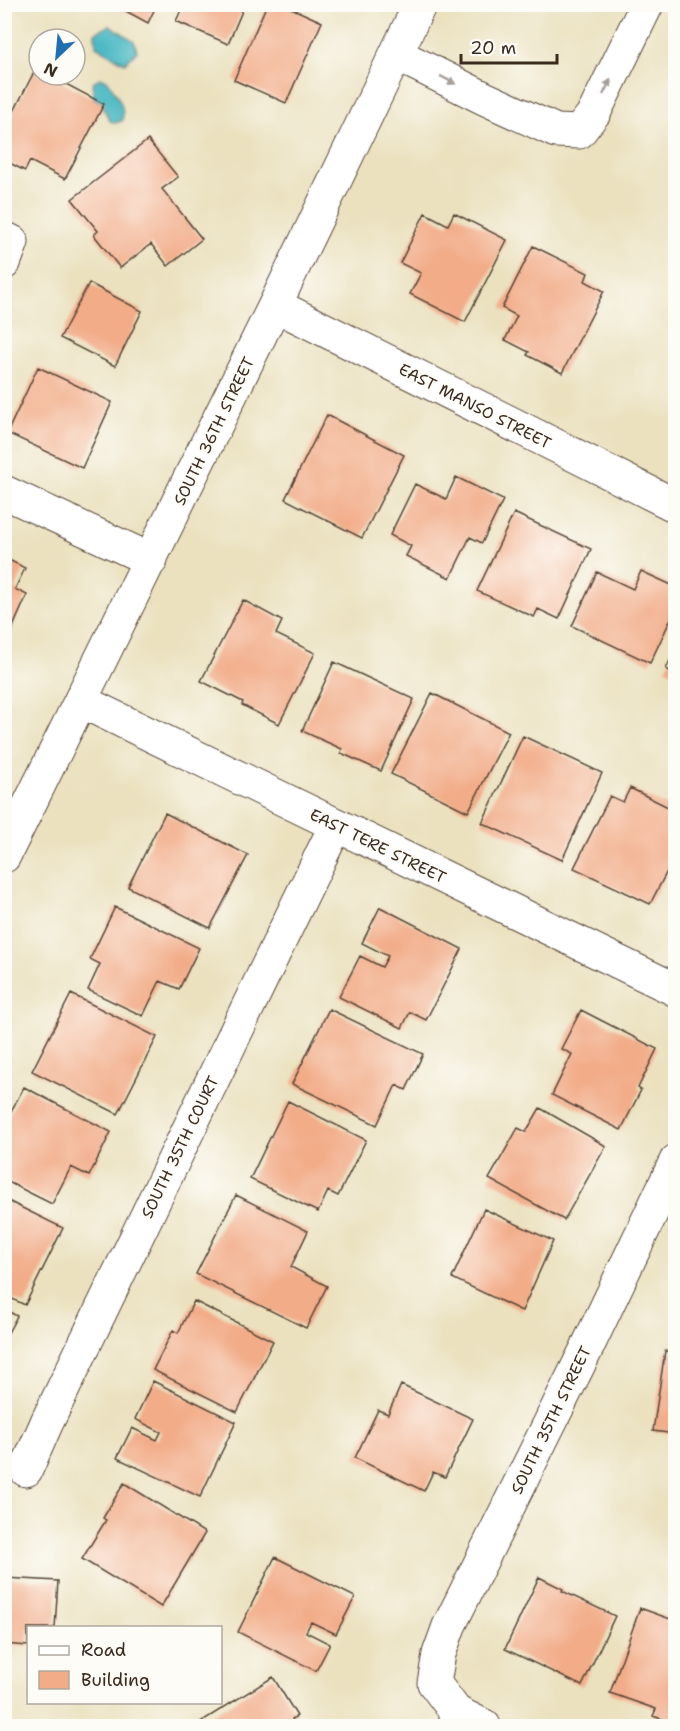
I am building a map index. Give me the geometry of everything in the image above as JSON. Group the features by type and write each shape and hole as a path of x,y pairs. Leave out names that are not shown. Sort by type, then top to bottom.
{"street":[{"name":"SOUTH 36TH STREET","path":"4,856 151,560 420,4"},
{"path":"396,54 484,98 556,130 579,132 594,113 647,4"},
{"name":"EAST MANSO STREET","path":"275,305 675,506"},
{"path":"4,492 151,560"},
{"name":"EAST TERE STREET","path":"81,701 675,990"},
{"name":"SOUTH 35TH COURT","path":"26,1470 47,1422 336,825"},
{"name":"SOUTH 35TH STREET","path":"484,1726 456,1712 434,1683 439,1654 449,1626 586,1350 675,1161"}],"water":[{"path":"110,25 134,41 137,51 125,63 96,46 95,33"},
{"path":"99,78 107,80 119,99 123,115 122,121 115,123 110,121 101,104 94,98 92,84"}],"building":[{"path":"113,4 157,4 148,23"},
{"path":"184,4 245,4 228,44 176,21"},
{"path":"267,4 282,4 322,22 286,103 234,80"},
{"path":"27,86 72,87 104,104 65,179 30,161 25,171 4,160 4,119 9,121"},
{"path":"148,140 178,177 162,189 202,239 168,266 151,244 120,268 94,235 98,231 72,199"},
{"path":"425,213 448,225 454,213 507,240 465,322 410,294 421,273 400,263"},
{"path":"533,246 588,273 585,281 604,291 562,373 527,355 529,352 505,340 517,316 502,308"},
{"path":"89,283 142,311 115,366 60,338"},
{"path":"38,367 112,402 82,468 7,433"},
{"path":"327,415 404,455 362,538 285,499"},
{"path":"456,477 503,500 482,543 470,537 450,578 406,556 411,546 390,535 415,484 446,499"},
{"path":"514,513 591,549 559,619 538,609 534,617 477,591"},
{"path":"5,558 25,568 15,589 27,595 5,645"},
{"path":"641,571 676,587 676,608 650,663 572,626 597,572 633,589"},
{"path":"243,600 282,621 276,634 315,653 279,724 242,705 243,702 201,681"},
{"path":"676,648 676,674 666,669"},
{"path":"334,662 414,699 381,771 341,753 342,749 302,731"},
{"path":"432,693 509,732 468,812 391,774"},
{"path":"523,736 602,773 562,860 482,823"},
{"path":"630,788 676,811 676,854 650,904 574,868 610,796 623,802"},
{"path":"165,813 248,855 210,928 128,887"},
{"path":"115,907 199,948 179,989 160,981 143,1016 88,990 100,964 90,959"},
{"path":"380,907 462,949 426,1020 410,1012 402,1028 339,997 360,956 382,967 388,956 362,943"},
{"path":"71,994 157,1037 118,1114 32,1071"},
{"path":"329,1009 423,1054 406,1090 396,1085 377,1125 292,1084"},
{"path":"581,1010 657,1049 638,1088 641,1090 621,1130 552,1095 572,1054 561,1049"},
{"path":"24,1087 111,1132 89,1176 71,1167 52,1204 4,1180 4,1125"},
{"path":"288,1101 366,1140 338,1196 328,1191 318,1212 250,1179"},
{"path":"540,1108 606,1146 564,1220 489,1179 518,1128 526,1132"},
{"path":"236,1195 308,1231 291,1267 327,1286 306,1328 196,1274"},
{"path":"4,1199 63,1228 25,1305 4,1295"},
{"path":"484,1209 553,1241 522,1311 452,1278"},
{"path":"194,1301 273,1341 237,1412 153,1370 173,1330 178,1333"},
{"path":"4,1309 17,1316 4,1340"},
{"path":"665,1351 676,1353 676,1434 653,1431"},
{"path":"153,1381 236,1422 200,1497 117,1458 132,1428 157,1440 161,1432 135,1419"},
{"path":"401,1385 473,1419 445,1477 433,1472 424,1491 355,1458 378,1410 388,1414"},
{"path":"124,1483 205,1533 161,1607 82,1559 106,1520 103,1518"},
{"path":"275,1557 355,1597 336,1634 311,1622 306,1632 330,1644 316,1671 238,1632"},
{"path":"539,1577 563,1589 562,1591 615,1616 582,1686 505,1649"},
{"path":"4,1578 58,1581 55,1626 27,1626 27,1646 4,1644"},
{"path":"640,1608 676,1621 676,1724 653,1716 656,1709 610,1693"},
{"path":"273,1677 297,1716 292,1719 297,1726 194,1726"}]}
